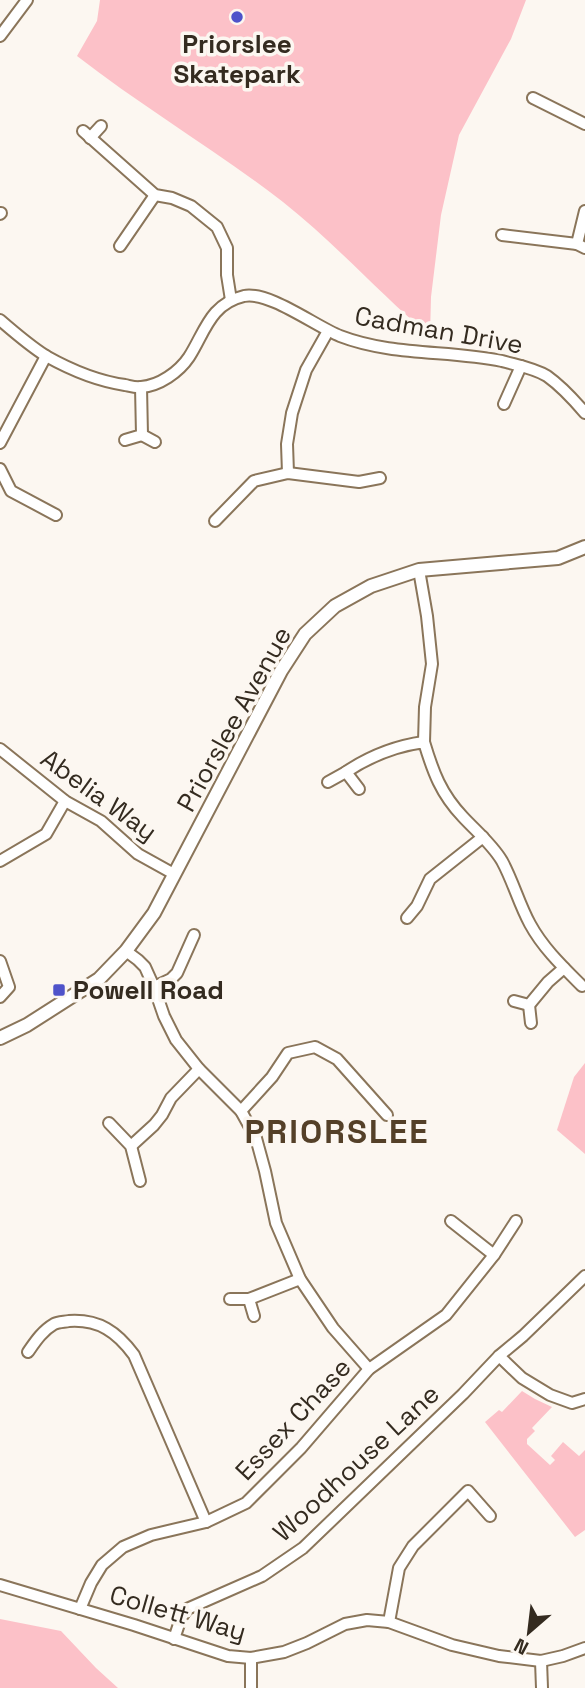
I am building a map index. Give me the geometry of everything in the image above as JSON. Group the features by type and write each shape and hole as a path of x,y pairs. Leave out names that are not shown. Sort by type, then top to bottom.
{"street":[{"path":"0,36 27,0"},
{"path":"533,98 585,124"},
{"path":"0,320 46,356 79,373 109,383 141,387 163,380 175,372 189,358 207,323 231,300 226,248 217,227 191,206 155,195 87,135 101,126"},
{"path":"120,246 155,195"},
{"path":"502,235 581,246 585,211"},
{"name":"Cadman Drive","path":"231,300 246,295 263,298 360,344 476,356 521,366 546,376 585,413"},
{"path":"288,473 286,444 292,413 306,370 328,331"},
{"path":"0,443 46,356"},
{"path":"504,404 521,366"},
{"path":"141,387 142,435"},
{"path":"125,440 142,435 155,442"},
{"path":"0,469 10,491 56,515"},
{"path":"215,521 254,481 288,473 359,482 380,478"},
{"name":"Priorslee Avenue","path":"0,1038 27,1025 99,979 125,951 154,913 281,671 305,635 335,606 371,586 419,570 558,558 585,547"},
{"path":"419,570 432,664 425,708 424,742 433,773 446,797 484,837 502,861 534,931 582,986"},
{"path":"328,782 362,761 383,752 424,742"},
{"name":"Abelia Way","path":"0,749 65,801 101,821 138,854 174,874"},
{"path":"346,772 359,789"},
{"path":"0,861 46,834 65,801"},
{"path":"407,918 417,906 430,879 484,837"},
{"path":"154,987 177,973 194,935"},
{"path":"125,951 145,967 176,1040 199,1069 241,1111 256,1138 276,1223 300,1279 333,1328 369,1369"},
{"path":"0,961 15,989 0,997"},
{"path":"531,1023 529,1005 564,968"},
{"path":"514,1000 529,1005"},
{"path":"241,1111 272,1077 288,1053 315,1047 337,1059 387,1115"},
{"path":"131,1146 154,1125 171,1098 199,1069"},
{"path":"109,1123 131,1146 140,1181"},
{"path":"451,1220 495,1255"},
{"name":"Essex Chase","path":"79,1609 102,1565 123,1547 151,1535 206,1522 246,1503 301,1448 369,1369 446,1315 495,1255 516,1221"},
{"name":"Woodhouse Lane","path":"174,1639 187,1609 262,1576 303,1548 499,1356 585,1276"},
{"path":"230,1299 249,1299 300,1279"},
{"path":"249,1299 254,1316"},
{"path":"28,1352 40,1335 56,1323 90,1322 123,1340 134,1355 206,1522"},
{"path":"499,1356 522,1378 550,1395 572,1403 585,1399"},
{"path":"572,1403 574,1417"},
{"path":"389,1622 399,1568 413,1546 479,1483"},
{"path":"468,1491 490,1516"},
{"name":"Collett Way","path":"0,1585 228,1656 251,1658 284,1652 345,1624 367,1620 389,1622 452,1645 499,1656 541,1661 585,1648"},
{"path":"251,1658 251,1688"},
{"path":"541,1661 542,1688"}],"shaded area":[{"path":"100,0 526,0 511,39 459,135 441,215 431,297 430,336 283,202 77,56 97,21"},
{"path":"585,1063 585,1154 557,1130 574,1077"},
{"path":"522,1391 552,1407 532,1428 535,1431 527,1439 527,1444 550,1465 555,1460 551,1456 563,1442 579,1456 585,1450 585,1530 575,1537 485,1422 499,1410 502,1412"},
{"path":"0,1619 61,1631 118,1688 0,1688"}],"place":[{"name":"Priorslee Skatepark","path":"237,17"},
{"name":"Powell Road","path":"59,990"}],"district":[{"name":"PRIORSLEE","path":"337,1131"}]}
